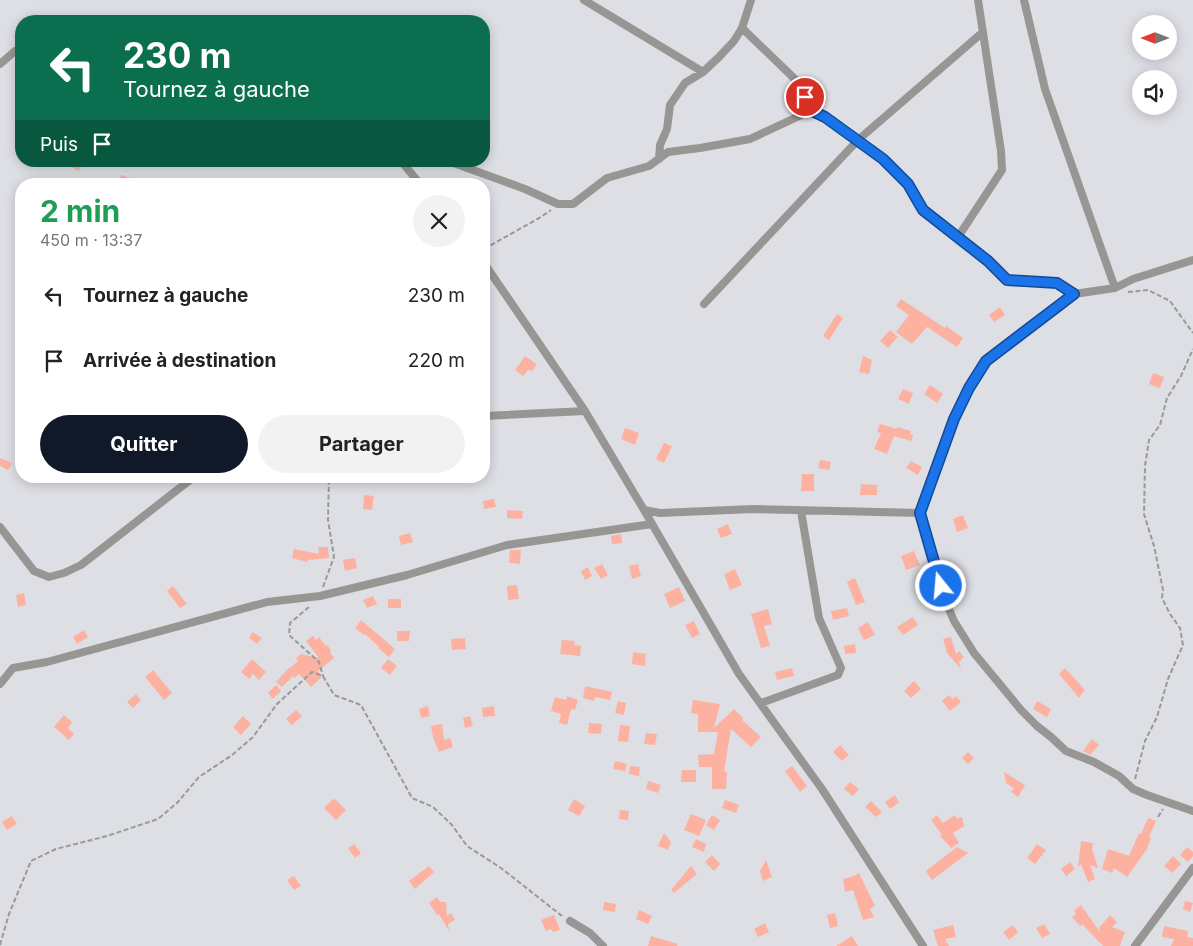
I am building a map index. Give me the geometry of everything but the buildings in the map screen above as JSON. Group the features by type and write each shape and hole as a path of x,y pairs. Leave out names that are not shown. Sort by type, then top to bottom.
{"street":[{"path":"584,0 703,72"},
{"path":"659,159 660,146 667,129 670,105 685,83 703,72 734,41 742,28 751,0"},
{"path":"958,237 1002,170 1001,151 978,0"},
{"path":"1024,0 1045,89 1115,288"},
{"path":"742,28 799,83 810,110 825,117 883,159 908,184 923,210 988,261 1007,280 1057,283 1074,294"},
{"path":"704,304 858,140 983,32"},
{"path":"0,64 15,51"},
{"path":"464,167 525,189 558,204 573,204 607,178 650,166 668,152 750,138 810,110"},
{"path":"406,167 415,178"},
{"path":"1193,260 1133,279 1115,288 1074,294 986,361 969,388 954,419 920,513 946,602 954,621 974,652 996,677 1008,695 1037,726 1051,736 1066,751 1094,762 1119,776 1133,789 1193,811"},
{"path":"490,272 585,411 740,674 822,789 923,946"},
{"path":"490,416 585,411"},
{"path":"0,527 34,571 49,577 81,565 186,483"},
{"path":"644,510 660,513 753,509 920,513"},
{"path":"762,703 838,675 841,668 819,618 801,511"},
{"path":"0,684 13,668 47,662 267,602 320,596 407,575 507,545 652,524"},
{"path":"1135,946 1193,868"},
{"path":"570,921 590,933 603,946"}],"path":[{"path":"490,246 541,217 558,204"},
{"path":"1115,288 1121,293 1148,290 1170,301 1193,333"},
{"path":"1133,789 1145,741 1157,717 1168,680 1183,645 1180,628 1162,598 1163,590 1154,546 1144,514 1145,466 1149,440 1160,425 1167,398 1181,376 1193,349"},
{"path":"329,483 328,520 334,557 320,596 290,623 289,635 319,662 323,676 334,694 361,705 412,798 433,807 452,825 467,846 501,868 570,921"},
{"path":"0,945 8,914 31,861 56,849 158,819 176,803 199,777 232,755 254,737 277,704 312,672 323,676"}],"route":[{"path":"805,97 810,110 825,117 883,159 908,184 923,210 988,261 1007,280 1057,283 1074,294 986,361 969,388 954,419 920,513 941,586"}]}
